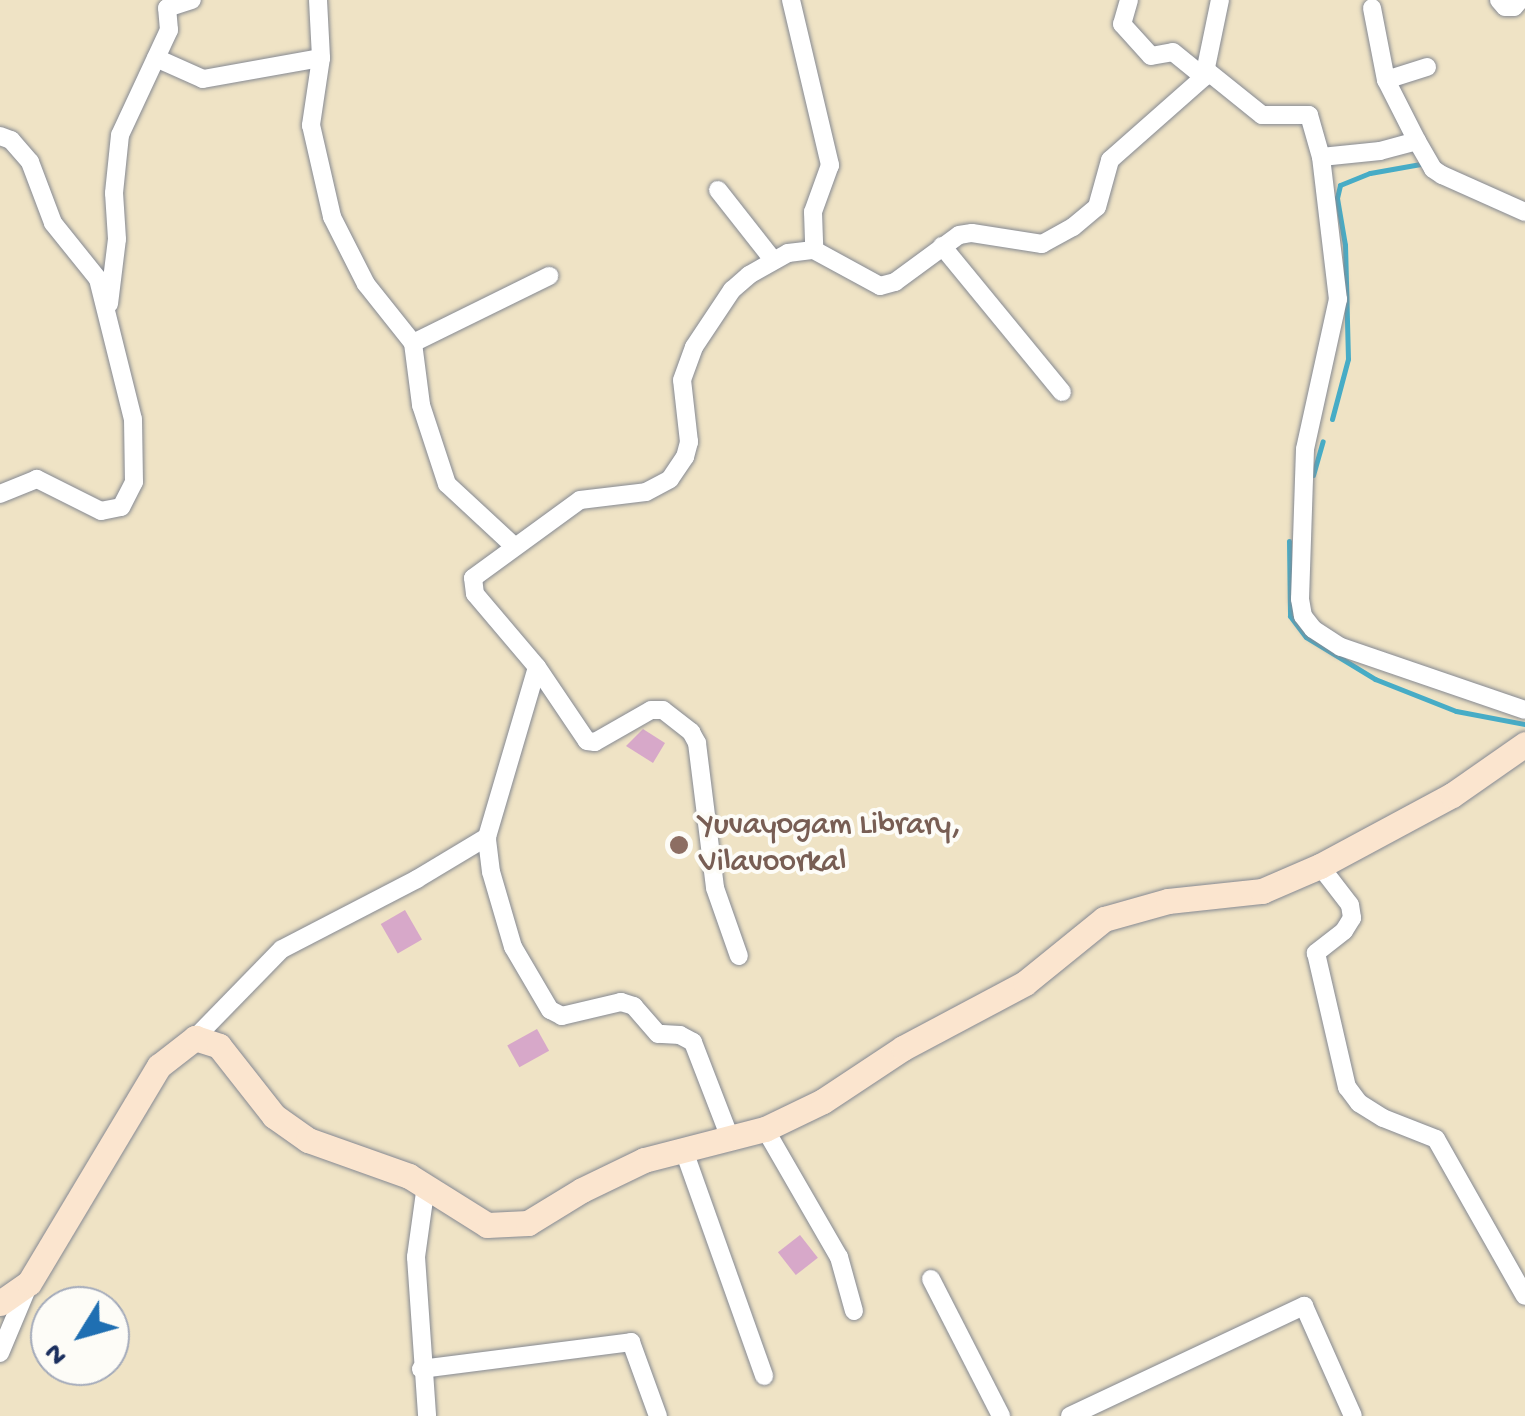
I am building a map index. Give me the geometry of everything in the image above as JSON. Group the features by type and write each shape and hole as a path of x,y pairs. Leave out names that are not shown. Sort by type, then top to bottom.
{"street":[{"path":"108,309 117,239 114,193 120,135 169,30 167,8 192,0"},
{"path":"318,0 321,58 311,125 332,217 366,284 414,343 422,405 447,484 514,546"},
{"path":"791,0 830,164 813,212 814,250"},
{"path":"1129,0 1122,24 1150,56 1173,52 1262,116 1309,115 1321,157 1338,299 1305,449 1300,599 1303,616 1312,629 1341,647 1525,710"},
{"path":"740,956 715,888 697,743 691,732 662,710 650,710 595,742 587,741 537,667 472,586 473,578 580,500 646,492 670,479 685,457 689,442 682,380 694,348 732,290 773,260 814,250 880,286 895,282 942,246 972,233 1042,244 1073,227 1096,207 1110,160 1205,74 1220,0"},
{"path":"1500,0 1506,7 1514,7 1520,0"},
{"path":"1372,8 1386,80 1432,169 1525,212"},
{"path":"156,58 203,80 321,58"},
{"path":"1386,80 1427,67"},
{"path":"0,136 11,140 30,162 54,224 98,279 133,418 134,482 121,507 101,510 38,479 0,494"},
{"path":"1321,157 1380,151 1417,141"},
{"path":"718,190 773,260"},
{"path":"942,246 1062,392"},
{"path":"414,343 548,276"},
{"path":"537,667 487,836 502,918 542,1002 562,1016 621,1002 634,1006 658,1034 693,1042 730,1138"},
{"path":"196,1038 219,1046 288,1130 426,1185 488,1225 528,1223 610,1175 683,1148 765,1129 822,1101 903,1048 1025,982 1104,919 1168,900 1252,894 1320,866 1452,795 1525,744"},
{"path":"0,1353 29,1283 159,1066 196,1038 282,949 417,879 487,836"},
{"path":"1320,866 1350,905 1352,918 1344,931 1316,953 1347,1086 1359,1103 1383,1118 1436,1138 1525,1296"},
{"path":"765,1129 839,1257 854,1311"},
{"path":"683,1148 764,1376"},
{"path":"426,1185 416,1257 421,1369 428,1416"},
{"path":"930,1279 1001,1416"},
{"path":"0,1303 29,1283"},
{"path":"1070,1416 1304,1306 1353,1416"},
{"path":"421,1369 631,1342 658,1416"}],"building":[{"path":"643,729 665,743 653,763 626,746"},
{"path":"405,910 422,939 398,953 381,924"},
{"path":"537,1029 549,1051 519,1067 507,1045"},
{"path":"800,1235 818,1258 796,1275 778,1252"}],"waterway":[{"path":"1332,419 1348,359 1345,245 1337,198 1340,185 1370,173 1426,163"},
{"path":"1313,475 1323,441"},
{"path":"1289,541 1290,616 1306,637 1375,679 1456,711 1525,724"}],"place":[{"name":"Yuvayogam Library, Vilavoorkal","path":"679,845"}]}
